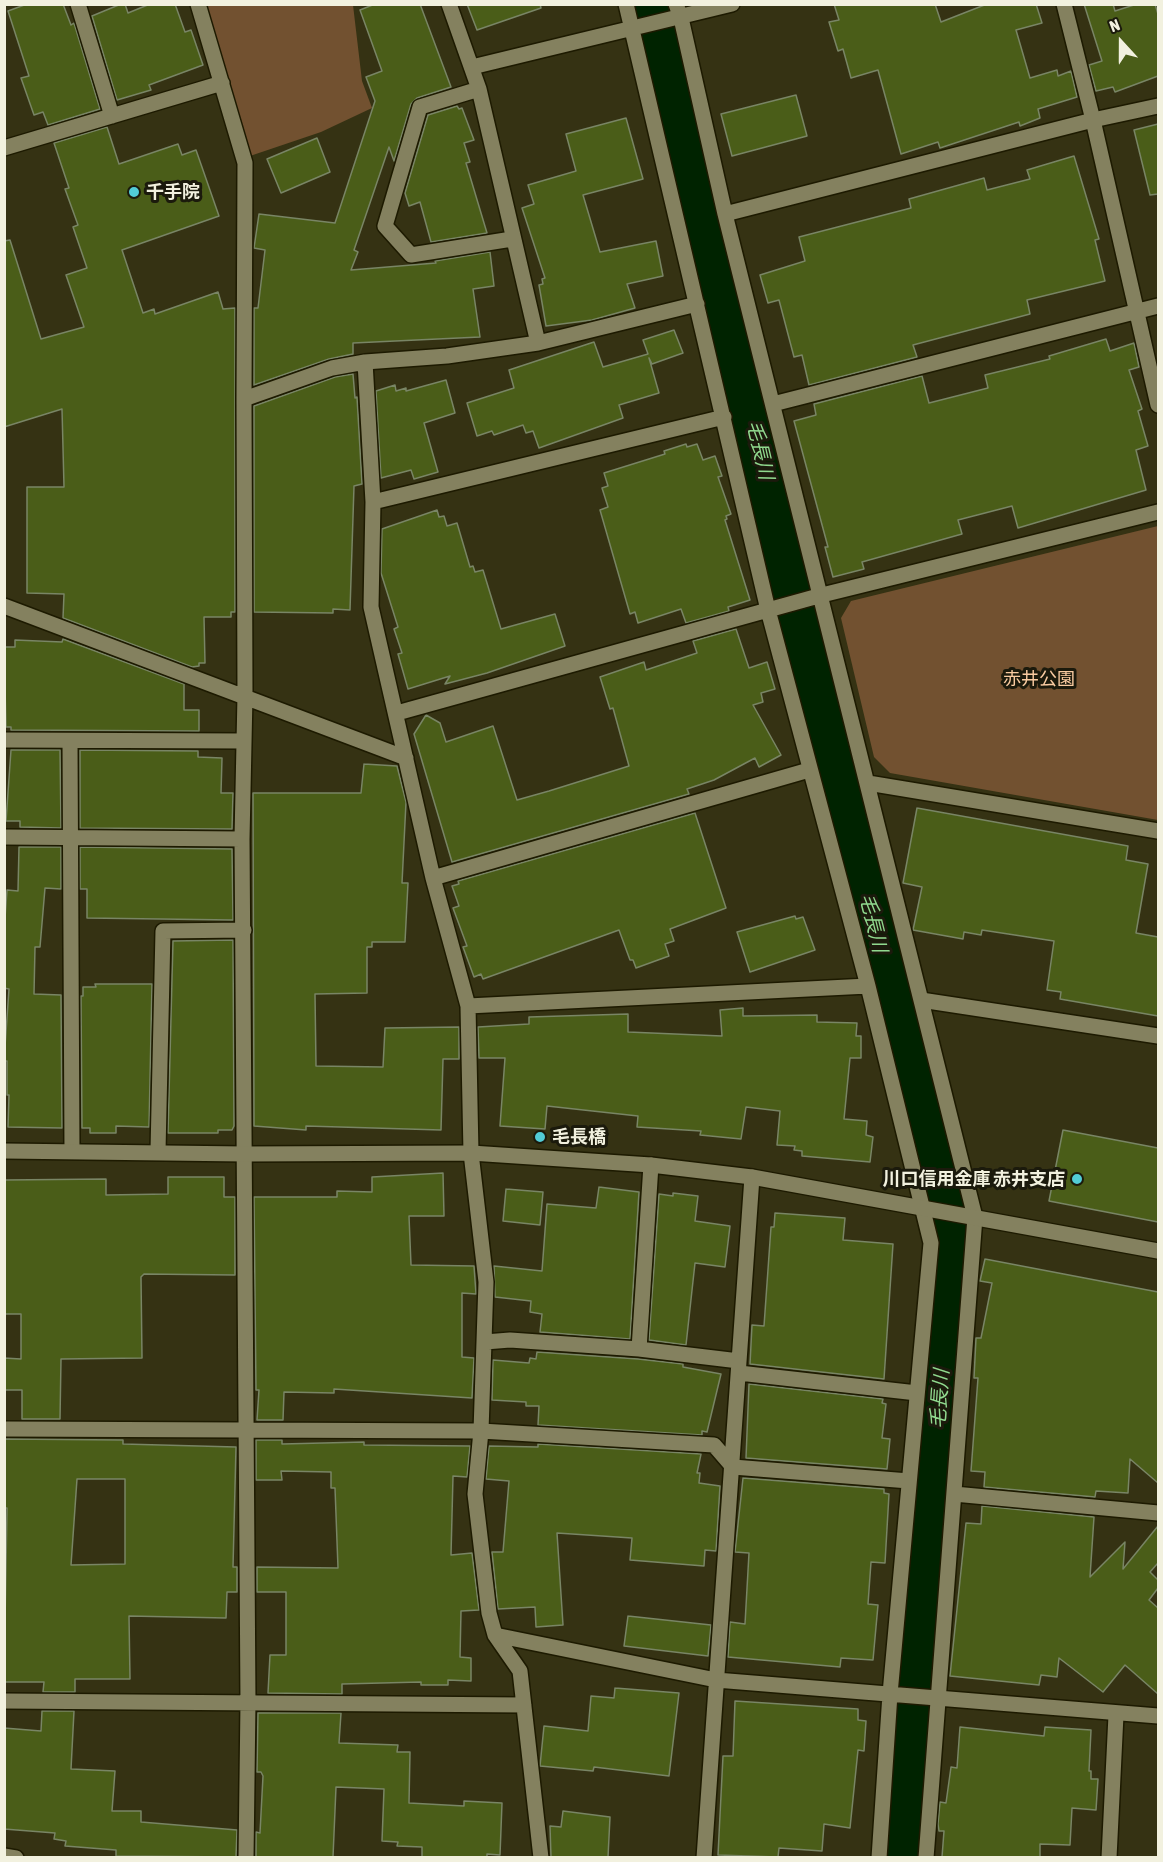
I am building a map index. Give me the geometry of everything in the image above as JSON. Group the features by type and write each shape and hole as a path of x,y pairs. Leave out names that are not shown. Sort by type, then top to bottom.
{"street":[{"path":"78,4 112,116"},
{"path":"198,4 245,163 246,695 242,839 248,1702 246,1857"},
{"path":"449,4 479,89 538,343"},
{"path":"626,4 768,610 928,1210 931,1243 909,1481 897,1695 879,1857"},
{"path":"472,67 633,30 678,11 732,4"},
{"path":"1064,4 1138,311 1158,405"},
{"path":"678,11 725,214 822,595 921,1000 971,1217 954,1494 933,1699 926,1857"},
{"path":"4,148 222,83"},
{"path":"479,89 420,107 385,226 411,255 512,239"},
{"path":"725,214 1093,120 1158,106"},
{"path":"244,399 301,377 365,362 447,356 538,343 697,304"},
{"path":"773,404 1158,306"},
{"path":"365,362 373,502 371,607 433,878 468,1006 471,1153 486,1282 481,1431 475,1494 489,1613 495,1635 520,1671 541,1857"},
{"path":"373,502 724,417"},
{"path":"397,713 822,595 1158,512"},
{"path":"4,606 246,695 406,758"},
{"path":"4,740 244,741"},
{"path":"70,741 72,1151"},
{"path":"433,878 809,770"},
{"path":"868,783 1158,831"},
{"path":"4,837 242,839"},
{"path":"158,1151 163,931 244,930"},
{"path":"468,1006 868,986"},
{"path":"921,1000 1158,1036"},
{"path":"4,1150 245,1154 471,1153 651,1165 752,1177 1158,1251"},
{"path":"639,1349 651,1165"},
{"path":"704,1857 752,1177"},
{"path":"485,1342 510,1340 639,1349 739,1367 917,1393"},
{"path":"4,1429 481,1431 714,1445 733,1467 909,1481"},
{"path":"954,1494 1158,1513"},
{"path":"495,1635 716,1680 1116,1715 1158,1716"},
{"path":"4,1701 524,1705"},
{"path":"1109,1857 1116,1715"},
{"path":"4,1856 16,1857"}],"green space":[{"path":"207,5 353,5 362,81 372,108 321,132 250,156"},
{"name":"赤井公園","path":"1158,526 1158,820 890,773 874,757 841,618 851,601"}],"building":[{"path":"27,4 63,4 71,25 74,23 100,109 48,125 43,112 34,115 21,78 29,76 8,11"},
{"path":"125,4 128,13 150,4 175,4 185,32 191,30 203,65 149,85 151,90 117,100 92,16"},
{"path":"375,4 420,4 451,87 417,98 411,104 394,161 389,147 354,250 358,252 351,270 436,263 435,261 490,252 494,286 473,289 480,337 353,343 353,354 329,359 254,385 254,308 258,308 265,250 254,248 259,214 335,223 375,101 366,77 382,71 360,10"},
{"path":"467,4 540,4 541,8 477,30"},
{"path":"834,4 935,4 941,22 987,4 1036,4 1042,23 1016,30 1030,78 1057,70 1058,76 1071,71 1077,97 1038,109 1040,118 1020,126 1019,122 940,148 938,142 901,154 878,70 851,78 843,49 838,51 829,22 839,20"},
{"path":"1084,4 1113,4 1115,11 1137,4 1155,4 1158,14 1158,76 1115,92 1113,87 1096,91 1089,65 1102,61"},
{"path":"796,95 807,136 732,156 721,114"},
{"path":"457,106 459,109 462,108 474,140 464,143 470,162 466,163 487,233 431,242 420,202 409,206 405,193 428,115"},
{"path":"626,118 643,179 583,195 600,252 656,241 663,276 627,284 635,308 592,320 546,326 539,285 543,284 542,279 545,278 522,208 534,204 528,185 576,171 566,134"},
{"path":"1158,124 1158,194 1150,195 1134,130"},
{"path":"107,127 119,164 178,144 182,155 196,150 219,216 122,250 143,313 154,309 155,314 218,292 223,309 235,308 235,612 231,612 231,617 204,617 205,663 199,663 199,666 192,667 63,618 64,594 27,593 27,487 64,487 62,409 4,427 4,241 10,240 41,339 84,327 66,275 87,268 73,227 78,225 65,189 69,188 54,143"},
{"path":"317,138 330,172 281,193 267,159"},
{"path":"1074,156 1099,239 1095,240 1105,281 1027,300 1030,314 913,345 917,357 809,385 802,355 794,357 779,300 768,303 760,275 805,261 799,237 911,208 909,199 984,178 987,190 1030,179 1027,170"},
{"path":"674,330 683,353 652,364 649,358 659,393 619,405 623,418 539,448 533,431 526,433 523,425 494,435 492,431 477,436 467,403 514,388 509,370 594,342 603,367 648,354 643,340"},
{"path":"1106,339 1110,351 1134,343 1139,367 1129,370 1142,409 1138,411 1148,446 1136,450 1146,490 1018,528 1012,506 958,520 962,534 862,562 864,569 833,577 825,547 828,547 794,421 816,415 814,404 922,376 929,403 988,388 985,375 1050,359 1049,356"},
{"path":"353,374 355,398 357,397 362,484 354,486 350,610 333,609 333,613 254,612 254,406 335,377"},
{"path":"446,380 455,413 424,423 438,472 414,479 411,470 381,478 376,391 395,385 396,391 406,388 406,391"},
{"path":"686,444 687,447 697,444 703,460 715,456 722,476 718,477 731,514 726,516 725,520 750,600 728,607 729,611 686,623 681,609 638,623 635,612 630,614 600,510 608,507 602,488 608,486 604,473 665,454 664,451"},
{"path":"437,510 439,517 444,516 447,526 457,523 470,567 473,566 475,572 483,570 501,629 555,614 565,646 487,673 445,684 450,676 408,689 398,654 402,653 394,629 398,627 381,573 382,529"},
{"path":"736,629 749,668 767,662 775,689 761,693 763,702 753,705 781,755 759,767 755,758 714,780 687,789 689,794 452,862 414,734 426,715 440,723 446,742 493,726 517,800 629,766 613,708 610,709 600,677 644,662 646,670 697,653 693,641"},
{"path":"63,639 184,684 184,710 199,710 199,731 11,730 11,727 6,727 4,647 15,647 15,640 62,642"},
{"path":"11,750 60,750 61,828 20,827 20,821 6,821"},
{"path":"80,750 198,751 198,757 222,758 221,793 233,793 232,829 80,828"},
{"path":"364,764 397,766 406,802 402,883 408,883 405,942 372,942 372,947 367,947 367,993 315,994 316,1066 383,1067 385,1028 459,1027 459,1059 443,1059 441,1130 306,1126 306,1130 254,1126 253,793 361,793"},
{"path":"917,808 1128,846 1126,860 1148,864 1136,933 1158,937 1158,1016 1060,999 1061,992 1047,990 1054,941 982,930 981,935 964,932 963,939 913,930 922,887 903,883"},
{"path":"695,813 726,908 670,929 674,941 665,944 669,956 636,968 633,960 630,960 619,930 483,979 481,974 474,977 463,947 467,946 453,908 459,906 452,886 459,884 458,881"},
{"path":"19,847 61,847 61,889 45,888 40,947 35,947 34,994 61,995 62,1128 8,1127 7,1061 4,1061 9,989 4,988 5,918 7,890 18,891"},
{"path":"80,847 232,849 233,920 87,918 87,889 80,889"},
{"path":"795,916 796,919 803,917 815,950 750,972 737,932"},
{"path":"233,940 234,1126 232,1130 218,1130 218,1133 168,1133 173,941"},
{"path":"95,984 152,984 149,1127 116,1126 116,1133 90,1133 90,1128 82,1128 81,996 83,996 83,987 96,987"},
{"path":"743,1008 743,1016 817,1015 817,1022 857,1023 856,1036 861,1036 861,1058 850,1058 844,1119 867,1121 866,1135 873,1137 870,1162 802,1156 802,1151 794,1150 795,1146 777,1145 780,1111 746,1107 741,1139 700,1135 701,1131 637,1127 638,1116 547,1106 545,1129 500,1126 505,1058 479,1058 478,1027 529,1024 529,1017 628,1014 628,1032 722,1036 720,1010"},
{"path":"1063,1130 1158,1148 1158,1222 1049,1201"},
{"path":"443,1173 444,1216 409,1216 411,1265 474,1266 476,1294 462,1293 462,1357 474,1358 472,1398 334,1389 334,1393 284,1392 283,1420 257,1420 259,1390 256,1390 254,1197 337,1197 337,1191 372,1192 372,1177"},
{"path":"168,1177 224,1177 224,1197 235,1197 235,1275 144,1274 141,1277 142,1358 61,1359 60,1419 22,1419 22,1390 4,1390 4,1358 21,1359 21,1314 4,1314 4,1180 106,1179 106,1195 168,1194"},
{"path":"599,1187 639,1192 630,1339 540,1332 542,1314 530,1312 531,1301 495,1297 494,1266 542,1271 547,1204 596,1208"},
{"path":"506,1189 543,1192 540,1225 503,1221"},
{"path":"673,1193 698,1196 695,1221 730,1226 725,1267 695,1263 686,1345 649,1340 659,1194 673,1196"},
{"path":"775,1213 845,1218 843,1240 893,1244 884,1379 750,1364 752,1325 764,1326 771,1227 774,1227"},
{"path":"985,1259 1158,1292 1158,1483 1130,1459 1128,1493 1096,1491 1095,1497 984,1487 985,1472 971,1471 978,1378 974,1378 976,1338 981,1338 992,1283 980,1281"},
{"path":"537,1352 683,1364 683,1367 721,1374 707,1432 702,1431 702,1435 538,1425 539,1406 526,1406 526,1402 492,1400 493,1360 529,1363 530,1358 536,1359"},
{"path":"749,1384 883,1399 882,1403 886,1404 882,1438 890,1439 887,1469 746,1458"},
{"path":"4,1439 123,1440 123,1444 236,1447 233,1567 237,1567 237,1592 227,1592 226,1618 129,1616 130,1679 75,1679 75,1692 43,1692 44,1682 4,1682 7,1508 4,1508","holes":["77,1479 125,1479 125,1564 71,1565"]},
{"path":"256,1440 282,1440 282,1444 364,1442 364,1445 470,1446 467,1477 453,1476 451,1555 472,1553 479,1610 461,1611 460,1657 471,1658 471,1681 448,1680 448,1685 421,1685 421,1682 342,1684 342,1694 268,1693 270,1655 286,1655 286,1592 257,1592 257,1567 338,1568 335,1488 331,1488 331,1472 281,1471 282,1480 256,1480"},
{"path":"538,1444 701,1454 697,1473 700,1473 699,1483 720,1486 716,1551 705,1550 704,1566 630,1560 632,1538 557,1533 563,1625 536,1627 535,1607 498,1609 492,1552 503,1552 509,1481 486,1479 489,1446 538,1447"},
{"path":"743,1478 884,1489 884,1493 889,1494 885,1563 871,1562 868,1604 878,1605 873,1660 841,1658 840,1667 728,1657 730,1622 745,1624 749,1553 735,1552"},
{"path":"982,1506 1094,1517 1090,1577 1125,1542 1123,1569 1158,1526 1158,1563 1150,1572 1158,1580 1158,1588 1149,1600 1158,1608 1158,1694 1125,1665 1103,1692 1059,1658 1057,1677 1041,1675 1039,1685 950,1676 966,1523 981,1524"},
{"path":"628,1616 711,1625 708,1656 624,1646"},
{"path":"615,1688 679,1693 669,1776 594,1767 593,1771 540,1766 544,1726 588,1731 591,1696 614,1698"},
{"path":"735,1701 858,1709 858,1720 866,1721 864,1751 858,1750 850,1828 824,1824 822,1851 779,1848 778,1857 718,1855 723,1756 733,1756"},
{"path":"42,1711 74,1711 71,1769 115,1771 112,1811 141,1811 141,1822 237,1830 236,1857 116,1856 116,1850 65,1846 66,1841 54,1839 55,1833 4,1829 4,1728 41,1731"},
{"path":"258,1713 341,1713 339,1743 398,1745 397,1752 410,1752 409,1803 464,1806 464,1801 502,1803 500,1855 422,1857 422,1847 397,1846 398,1842 382,1841 384,1789 336,1787 333,1857 256,1857 256,1832 260,1833 263,1776 261,1772 257,1772"},
{"path":"960,1727 1044,1736 1045,1727 1091,1730 1089,1771 1091,1771 1091,1779 1098,1779 1096,1810 1072,1808 1070,1845 1040,1844 1040,1857 942,1857 944,1831 939,1831 938,1824 940,1802 946,1803 951,1767 957,1768"},
{"path":"563,1811 610,1817 608,1857 551,1857 550,1826 561,1827"}],"waterway":[{"name":"毛長川","path":"646,4 690,144 795,604 927,1136 951,1247 940,1439 906,1858"}],"place":[{"name":"千手院","path":"134,192"},
{"name":"毛長橋","path":"540,1137"},
{"name":"川口信用金庫 赤井支店","path":"1077,1179"}]}
